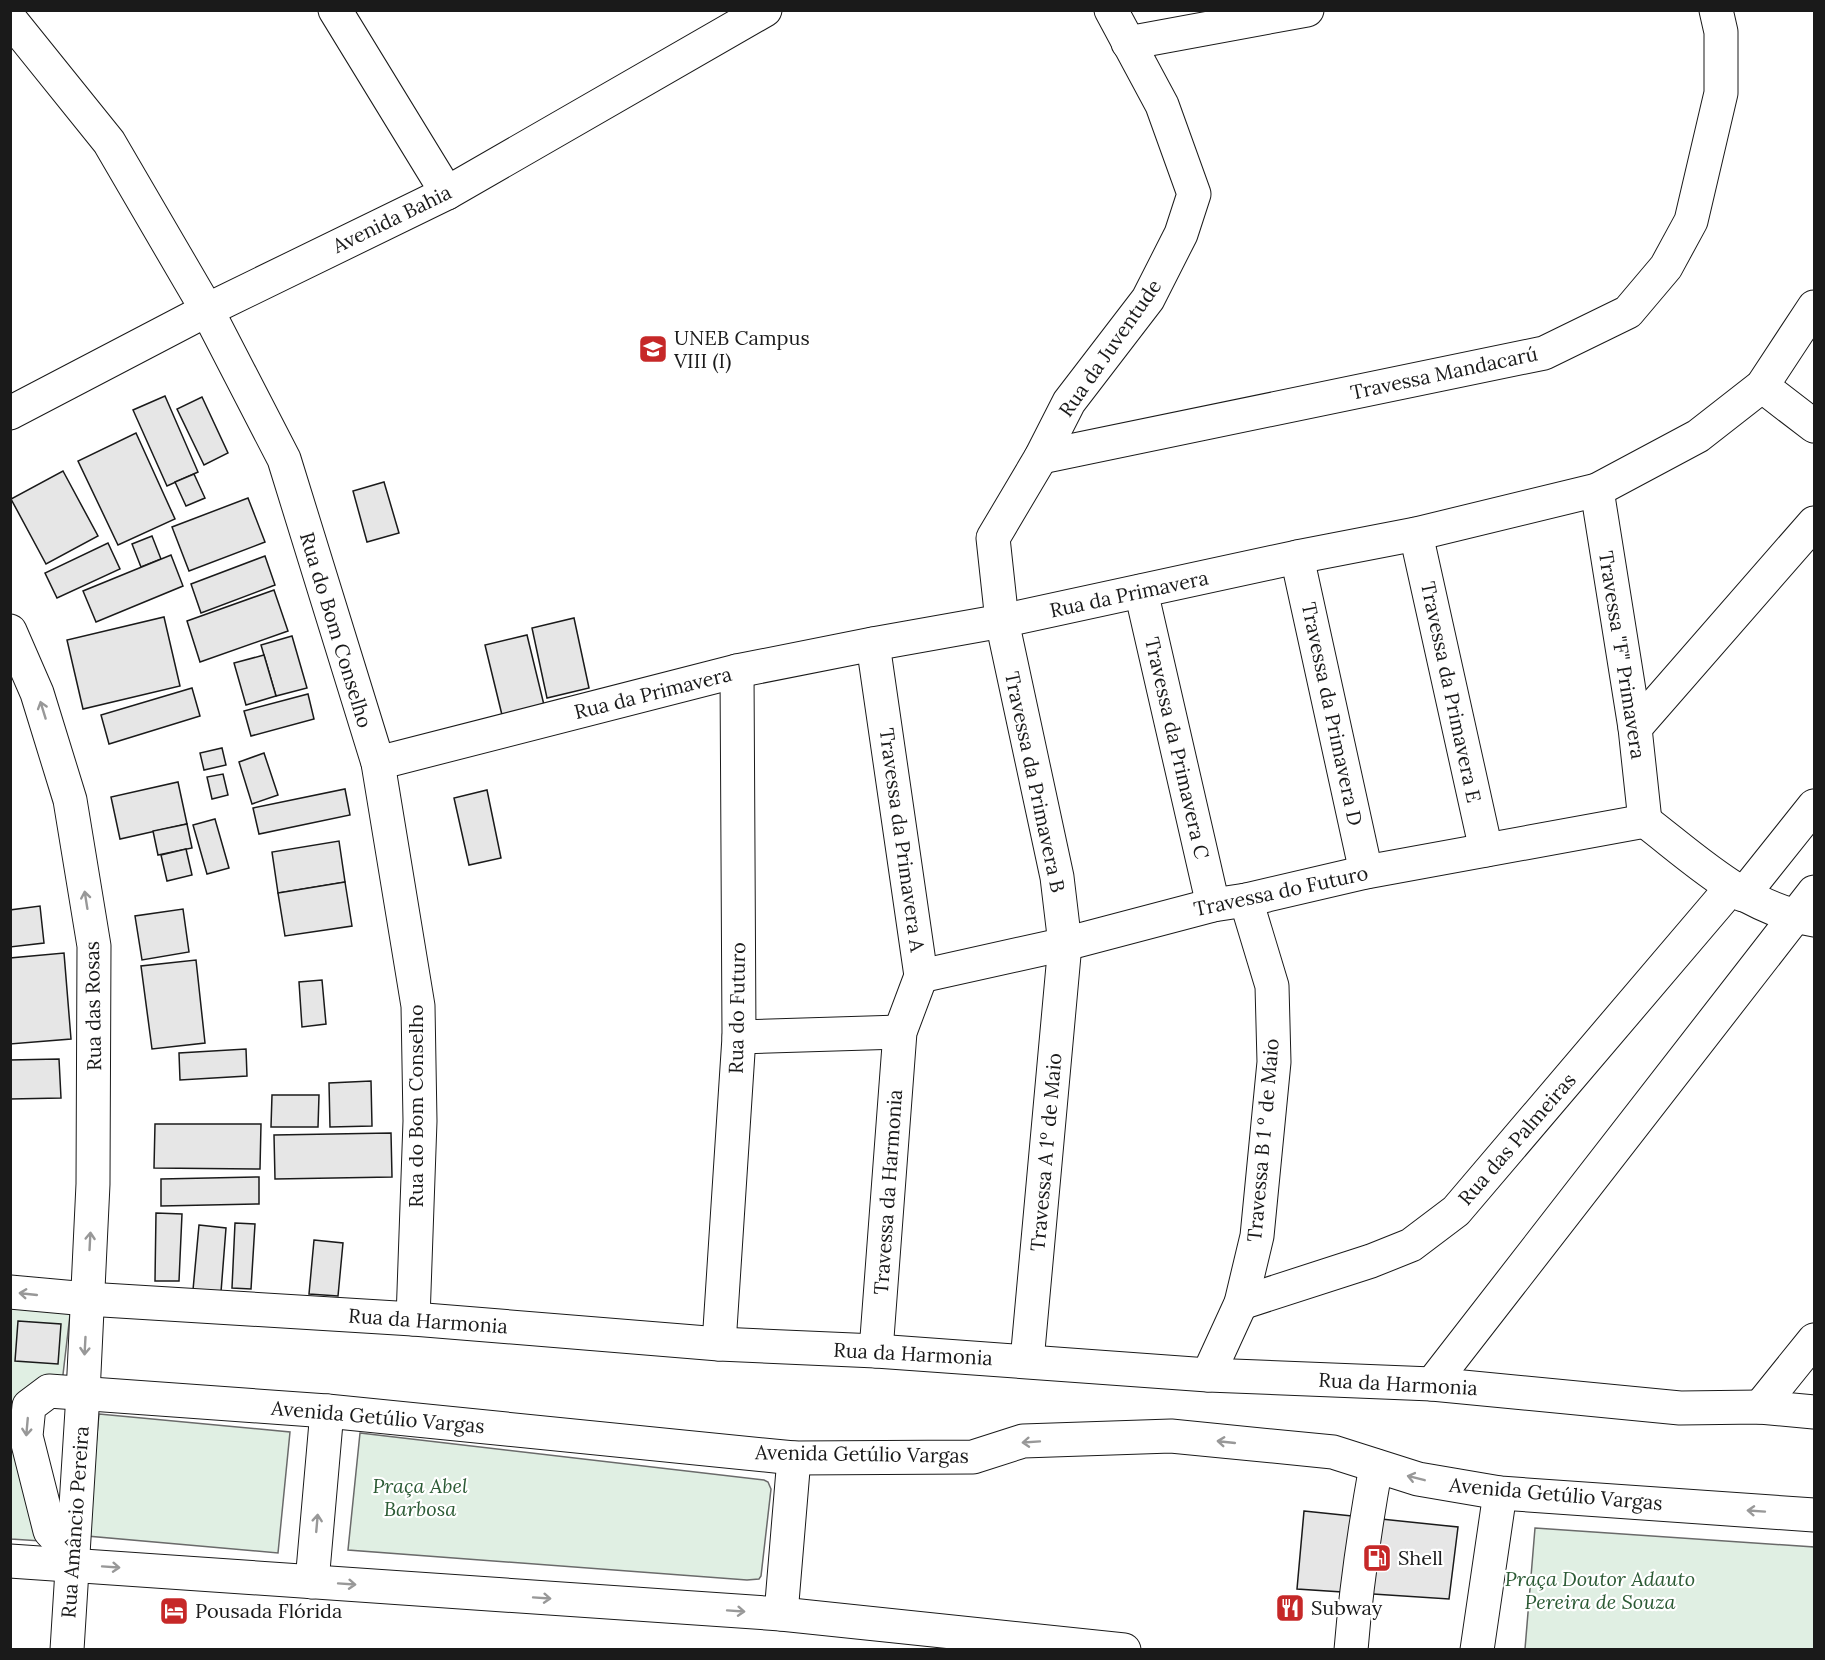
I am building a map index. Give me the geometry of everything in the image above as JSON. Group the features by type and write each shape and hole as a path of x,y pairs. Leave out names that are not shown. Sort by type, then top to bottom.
{"street":[{"path":"335,10 447,193"},
{"name":"Rua da Juventude","path":"1002,621 993,538 1041,457 1069,402 1148,299 1181,234 1194,194 1162,105 1111,10"},
{"path":"1128,43 1307,10"},
{"name":"Travessa Mandacarú","path":"1041,457 1544,352 1628,312 1666,267 1691,221 1721,93 1721,32 1716,10"},
{"name":"Avenida Bahia","path":"10,413 207,310 447,193 753,13"},
{"name":"Rua do Bom Conselho","path":"10,19 109,142 207,310 284,459 378,763 418,1006 420,1121 414,1319"},
{"name":"Rua da Primavera","path":"378,763 737,671 1002,621 1297,557 1416,534 1596,490 1698,436 1762,386 1815,307"},
{"path":"1762,386 1815,426"},
{"name":"Travessa \"F\" Primavera","path":"1596,490 1635,728 1645,821"},
{"path":"1635,728 1815,523"},
{"name":"Travessa da Primavera E","path":"1416,534 1486,850"},
{"name":"Travessa da Primavera D","path":"1297,557 1366,872"},
{"name":"Travessa da Primavera C","path":"1142,591 1213,905"},
{"name":"Travessa da Primavera B","path":"1002,621 1057,877 1065,944"},
{"name":"Rua das Rosas","path":"10,631 37,693 70,800 94,946 93,1184 83,1394"},
{"name":"Travessa da Primavera A","path":"873,644 921,976 900,1032"},
{"name":"Rua do Futuro","path":"719,1344 739,1037 737,671"},
{"name":"Rua das Palmeiras","path":"1241,1303 1371,1261 1411,1245 1456,1211 1815,806"},
{"path":"1645,821 1737,892 1804,919"},
{"name":"Travessa do Futuro","path":"921,976 1065,944 1213,905 1245,900 1366,872 1645,821"},
{"path":"1432,1384 1804,919 1815,892"},
{"name":"Travessa B 1 º de Maio","path":"1208,1375 1241,1303 1257,1236 1274,1062 1272,987 1245,900"},
{"name":"Travessa A 1º de Maio","path":"1027,1361 1065,944"},
{"path":"739,1037 900,1032"},
{"name":"Travessa da Harmonia","path":"876,1351 900,1032"},
{"name":"Rua da Harmonia","path":"10,1292 87,1299 414,1319 719,1344 876,1351 1208,1375 1432,1384 1680,1408 1760,1407 1815,1412"},
{"path":"1760,1407 1815,1340"},
{"name":"Avenida Getúlio Vargas","path":"73,1560 50,1531 26,1436 29,1406 50,1391 327,1411 795,1458 973,1457 1023,1442 1172,1437 1333,1452 1418,1479 1500,1493 1815,1515"},
{"name":"Rua Amâncio Pereira","path":"67,1650 83,1394"},
{"path":"312,1582 327,1411"},
{"path":"781,1614 795,1458"},
{"path":"1352,1650 1357,1582 1376,1466"},
{"path":"1478,1650 1500,1493"},
{"path":"10,1561 73,1560 312,1582 781,1614 1046,1645 1124,1650"}],"green space":[{"path":"10,1301 71,1306 62,1383 38,1382 41,1541 11,1539"},
{"path":"99,1414 290,1432 278,1553 87,1536"},
{"name":"Praça Abel Barbosa","path":"360,1433 764,1480 768,1482 771,1489 761,1576 759,1579 747,1580 348,1550"},
{"name":"Praça Doutor Adauto Pereira de Souza","path":"1535,1528 1814,1547 1814,1649 1525,1649"}],"building":[{"path":"165,396 198,472 167,486 133,410"},
{"path":"202,397 228,453 204,465 177,409"},
{"path":"136,433 175,519 118,545 78,461"},
{"path":"63,471 98,536 46,564 11,499"},
{"path":"194,474 205,498 186,506 175,482"},
{"path":"384,482 399,533 367,542 353,491"},
{"path":"248,498 265,542 189,571 172,527"},
{"path":"152,536 161,559 141,567 132,544"},
{"path":"108,543 120,569 57,598 45,573"},
{"path":"171,555 183,586 96,622 83,591"},
{"path":"265,556 275,585 201,613 191,584"},
{"path":"274,590 288,631 200,662 187,621"},
{"path":"164,617 180,686 83,709 67,640"},
{"path":"574,618 589,688 547,698 532,628"},
{"path":"527,635 544,705 502,715 485,645"},
{"path":"292,636 307,688 276,696 261,645"},
{"path":"264,655 276,696 246,705 234,663"},
{"path":"192,688 200,716 109,744 101,715"},
{"path":"308,694 314,719 251,736 244,711"},
{"path":"222,748 226,765 204,770 200,753"},
{"path":"264,753 278,795 252,804 239,762"},
{"path":"223,774 228,795 212,799 207,777"},
{"path":"178,782 187,824 120,839 111,797"},
{"path":"345,789 350,815 259,834 253,808"},
{"path":"487,790 501,858 469,865 454,798"},
{"path":"215,819 229,868 207,874 193,825"},
{"path":"187,824 192,848 158,855 153,831"},
{"path":"339,841 345,882 278,893 272,852"},
{"path":"186,849 192,875 167,881 161,855"},
{"path":"345,882 352,926 285,936 278,893"},
{"path":"40,906 44,943 10,947 10,910"},
{"path":"183,909 189,952 142,960 135,916"},
{"path":"64,953 71,1039 10,1044 10,958"},
{"path":"196,960 205,1043 152,1049 141,966"},
{"path":"322,980 326,1024 302,1027 299,982"},
{"path":"246,1049 247,1076 180,1080 179,1053"},
{"path":"59,1059 61,1098 10,1099 10,1060"},
{"path":"371,1081 372,1126 330,1127 329,1083"},
{"path":"272,1095 319,1095 318,1127 271,1127"},
{"path":"155,1124 261,1124 260,1169 154,1168"},
{"path":"391,1133 392,1177 275,1179 274,1135"},
{"path":"259,1177 259,1204 161,1206 161,1179"},
{"path":"156,1213 182,1214 179,1281 155,1281"},
{"path":"235,1223 255,1224 251,1289 232,1288"},
{"path":"199,1225 226,1228 221,1292 193,1290"},
{"path":"314,1240 343,1243 338,1296 309,1294"},
{"path":"18,1321 61,1324 58,1364 15,1361"},
{"name":"Shell","path":"1304,1511 1458,1527 1449,1599 1297,1589"}],"place":[{"name":"UNEB Campus VIII (I)","path":"653,349"},
{"name":"Shell","path":"1377,1558"},
{"name":"Subway","path":"1290,1608"},
{"name":"Pousada Flórida","path":"174,1611"}]}
